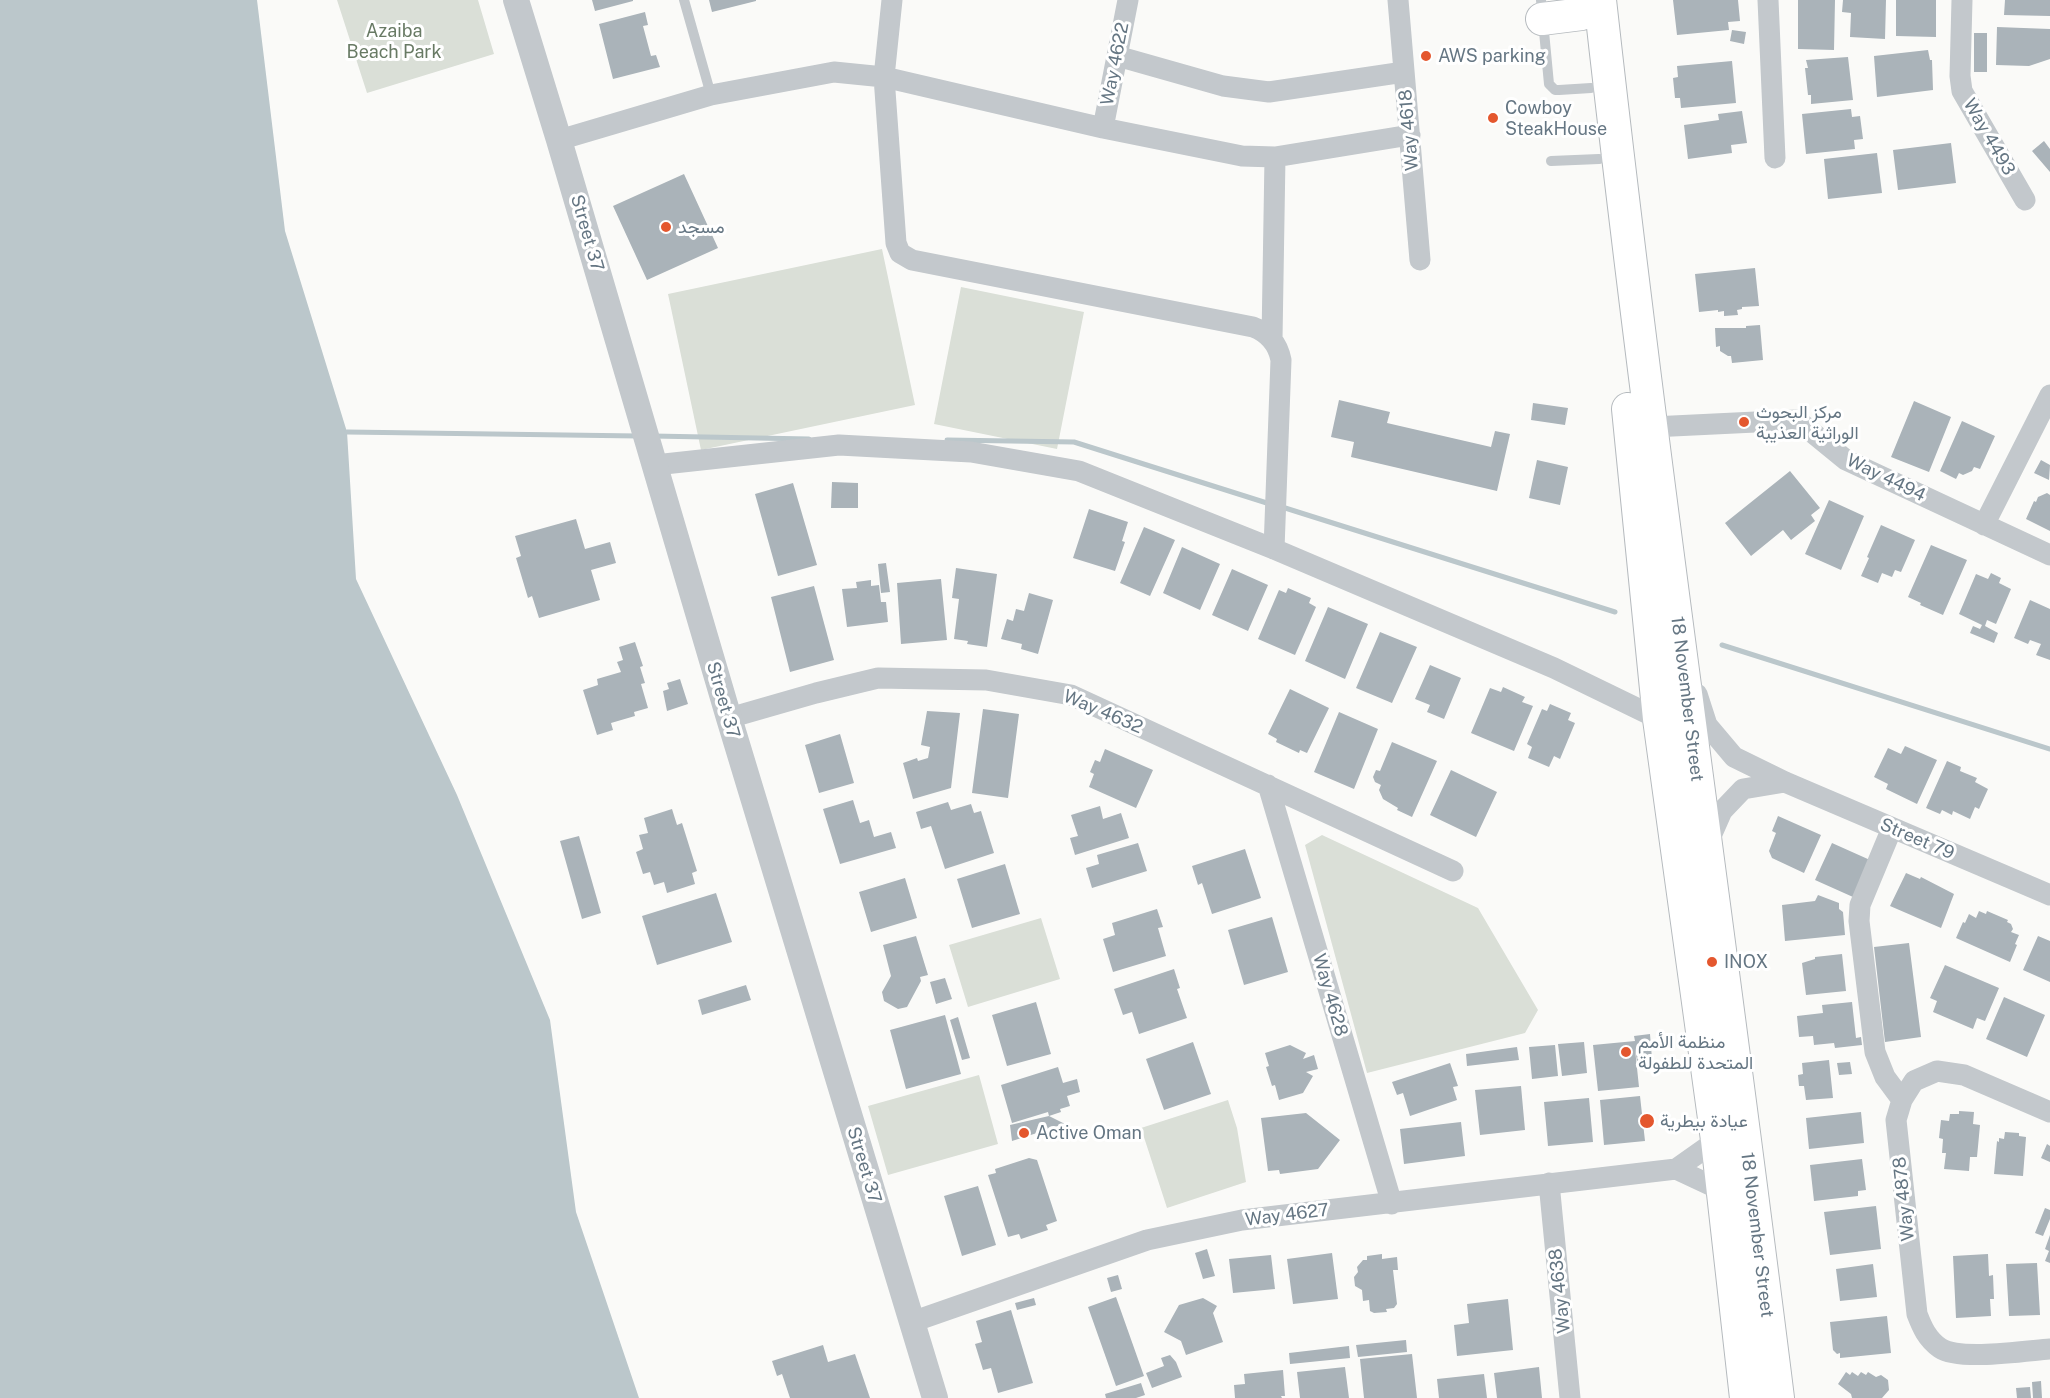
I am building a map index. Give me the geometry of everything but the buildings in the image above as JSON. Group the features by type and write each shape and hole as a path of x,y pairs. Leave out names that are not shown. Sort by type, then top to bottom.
{"main road":[{"path":"1541,10 1591,12"},
{"name":"18 November Street","path":"1591,12 1591,88 1628,403 1659,718 1724,1191 1746,1398"},
{"name":"18 November Street","path":"1591,12 1652,427 1778,1398"}],"street":[{"name":"Street 37","path":"516,0 560,140 729,718 935,1398"},
{"path":"892,0 884,77 896,243 900,253 912,260 1253,327 1267,334 1276,346 1281,360 1275,549"},
{"name":"Way 4622","path":"1103,128 1128,0"},
{"name":"Way 4618","path":"1398,0 1420,260"},
{"path":"1591,12 1611,0"},
{"path":"1768,0 1775,158"},
{"name":"Way 4493","path":"1962,0 1960,76 1962,91 2025,200"},
{"path":"1117,56 1223,86 1269,92 1404,72"},
{"path":"560,140 711,95 834,72 884,77 1103,128 1242,156 1275,157 1410,135"},
{"path":"1272,339 1275,157"},
{"path":"1984,525 2050,395"},
{"name":"Way 4494","path":"1652,427 1797,420 1846,460 2050,555"},
{"path":"655,465 839,445 971,452 1079,471 1275,549 1554,668 1659,718"},
{"name":"Street 79","path":"1680,644 1707,724 1734,757 1785,782 2050,895"},
{"name":"Way 4632","path":"729,718 878,678 986,680 1071,695 1453,871"},
{"path":"1705,849 1722,811 1743,789 1785,782"},
{"name":"Way 4628","path":"1268,785 1392,1204"},
{"path":"1892,828 1860,905 1859,921 1875,1052 1885,1077 1902,1100 1914,1081 1937,1071 1964,1075 2050,1112"},
{"name":"Way 4878","path":"1902,1100 1896,1120 1917,1314 1926,1334 1941,1348 1958,1355 2050,1349"},
{"name":"Way 4627","path":"912,1322 1147,1240 1242,1220 1676,1169 1717,1140"},
{"path":"1676,1169 1724,1191"},
{"name":"Way 4638","path":"1549,1183 1570,1398"}],"lane":[{"path":"684,0 711,95"},
{"path":"1541,10 1548,80 1551,87 1558,90 1591,88"},
{"path":"1551,161 1599,159"}],"green space":[{"name":"Azaiba Beach Park","path":"337,0 478,0 494,54 367,93"},
{"path":"882,249 915,405 701,450 668,294"},
{"path":"961,287 1084,312 1057,449 934,424"},
{"path":"1322,835 1478,908 1538,1010 1525,1033 1367,1073 1305,845"},
{"path":"1041,918 1060,979 968,1007 949,945"},
{"path":"979,1075 998,1144 888,1175 868,1106"},
{"path":"1228,1100 1237,1128 1246,1182 1167,1208 1141,1128"}],"shaded area":[{"path":"0,0 257,0 285,231 347,432 356,579 457,795 550,1020 576,1212 639,1398 0,1398"}],"waterway":[{"path":"347,432 638,436"},
{"path":"653,436 809,439"},
{"path":"947,440 1074,442 1270,504"},
{"path":"1282,507 1615,612"},
{"path":"1722,645 2050,749"}],"place":[{"name":"AWS parking","path":"1426,56"},
{"name":"Cowboy SteakHouse","path":"1493,118"},
{"name":"مسجد","path":"666,227"},
{"name":"مركز البحوث الوراثية العذيبة","path":"1744,422"},
{"name":"INOX","path":"1712,962"},
{"name":"منظمة الأمم المتحدة للطفولة","path":"1626,1052"},
{"name":"عيادة بيطرية","path":"1647,1121"},
{"name":"Active Oman","path":"1024,1133"}]}
